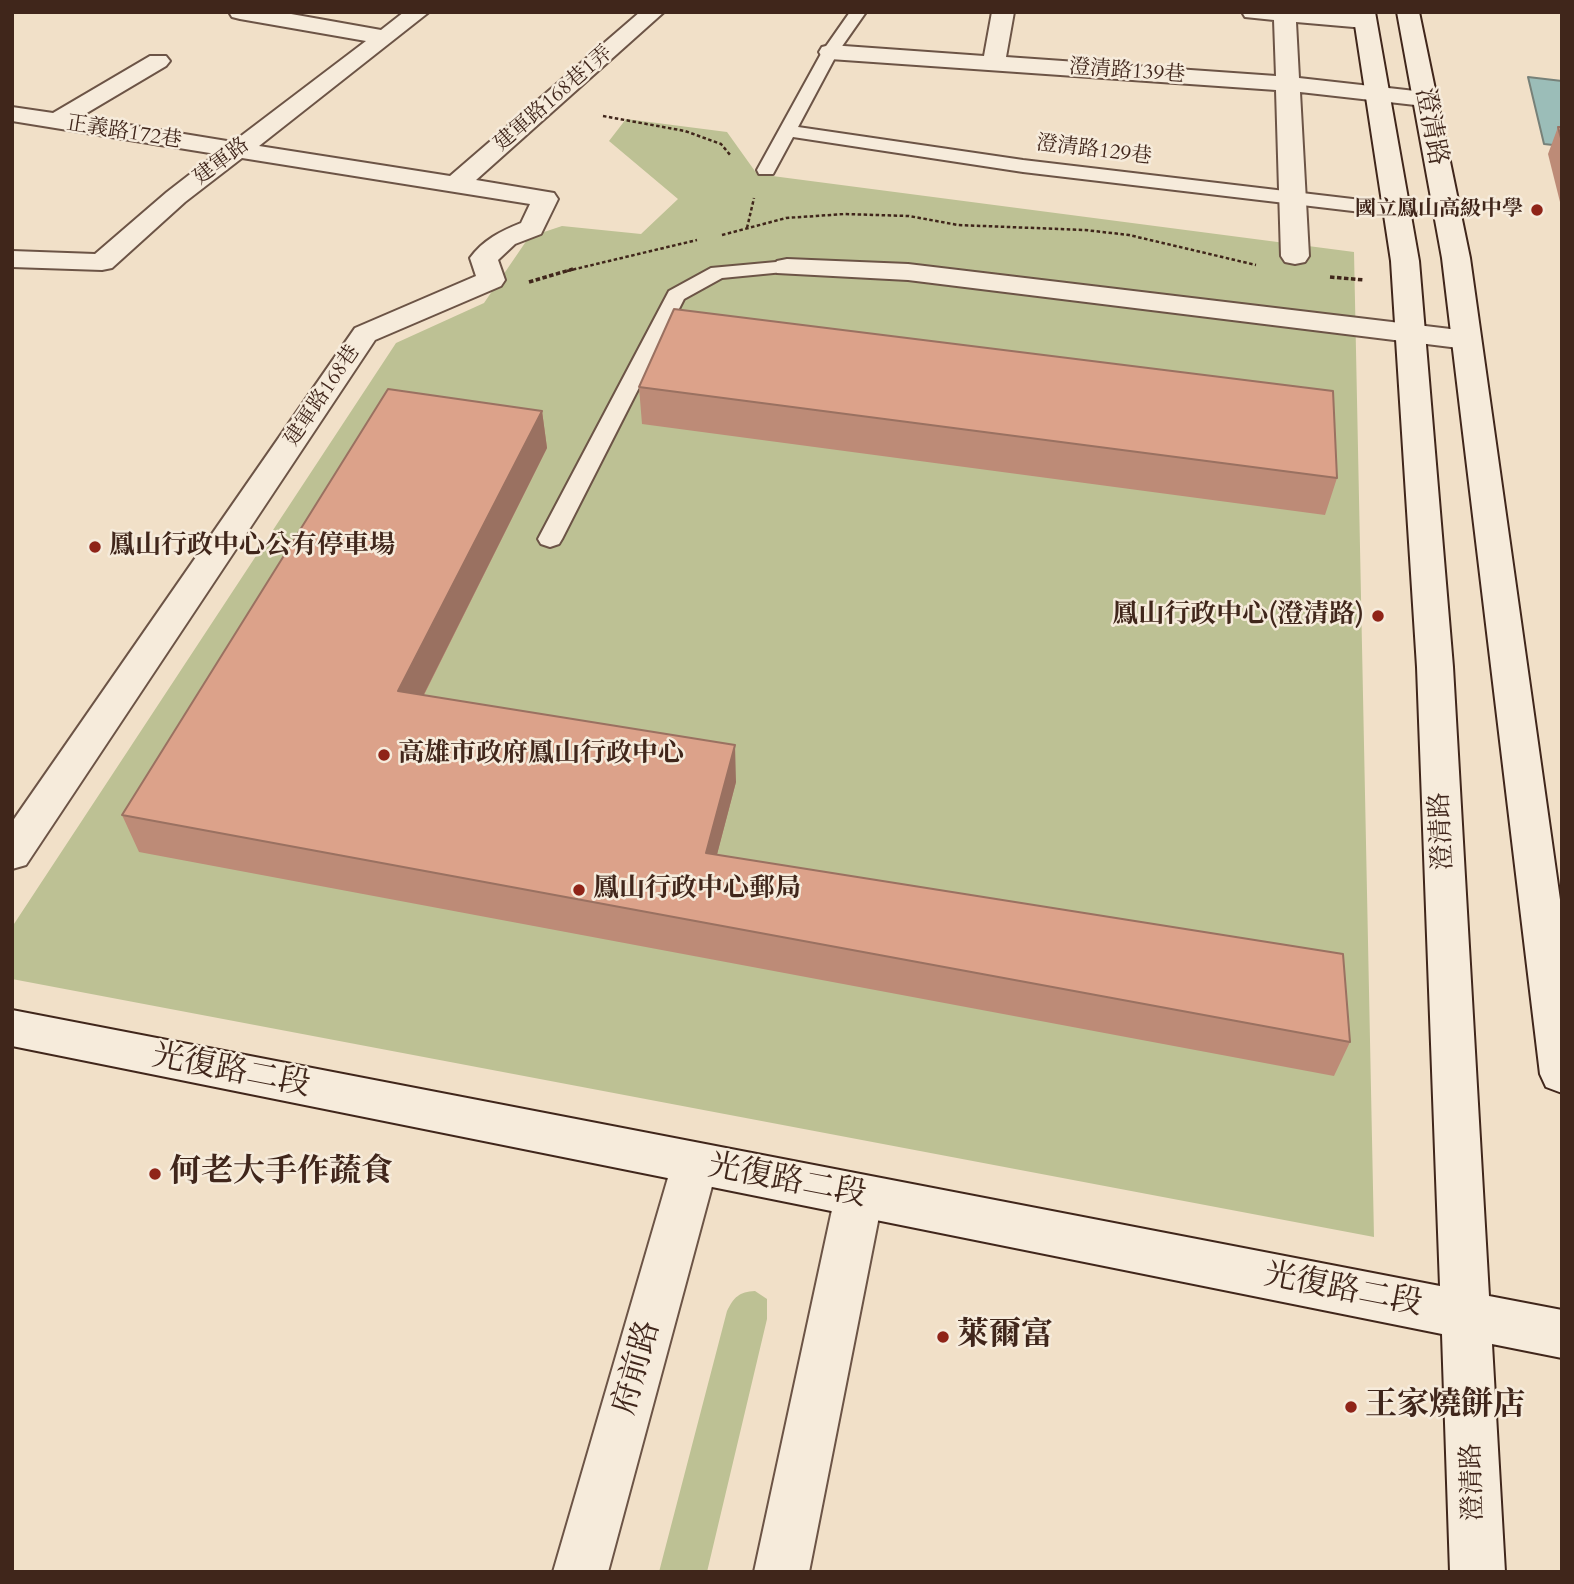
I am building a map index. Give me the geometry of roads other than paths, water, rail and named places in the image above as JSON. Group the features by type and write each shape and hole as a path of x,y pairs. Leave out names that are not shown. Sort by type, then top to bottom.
{"street":[{"path":"240,12 385,37"},
{"name":"建軍路","path":"12,259 102,262 176,197 418,12"},
{"name":"建軍路168巷1弄","path":"455,185 653,12"},
{"path":"994,63 1003,12"},
{"path":"1253,12 1285,15 1365,15"},
{"name":"澄清路","path":"1408,12 1456,258 1562,1074"},
{"path":"1285,15 1296,256"},
{"name":"澄清路","path":"1365,15 1405,261 1435,667 1468,1315 1478,1572"},
{"name":"澄清路139巷","path":"830,52 1287,84 1424,99"},
{"path":"55,122 158,61"},
{"name":"正義路172巷","path":"12,114 236,151"},
{"name":"建軍路168巷","path":"12,854 365,334 491,280 484,258 506,238 532,228 545,199 236,151"},
{"path":"787,267 908,272 1466,340"},
{"name":"光復路二段","path":"12,1028 1562,1334"},
{"name":"府前路","path":"580,1572 695,1164"},
{"path":"781,1572 859,1196"}],"lane":[{"path":"766,170 830,52 858,12"},
{"name":"澄清路129巷","path":"788,131 1024,166 1395,209"},
{"path":"550,539 676,295 718,272 787,267"}],"water":[{"path":"1528,77 1562,81 1562,146 1544,144"}],"place":[{"name":"國立鳳山高級中學","path":"1537,210"},
{"name":"鳳山行政中心公有停車場","path":"95,547"},
{"name":"鳳山行政中心(澄清路)","path":"1378,616"},
{"name":"高雄市政府鳳山行政中心","path":"384,755"},
{"name":"鳳山行政中心郵局","path":"579,890"},
{"name":"何老大手作蔬食","path":"155,1174"},
{"name":"萊爾富","path":"943,1337"},
{"name":"王家燒餅店","path":"1351,1407"}]}
